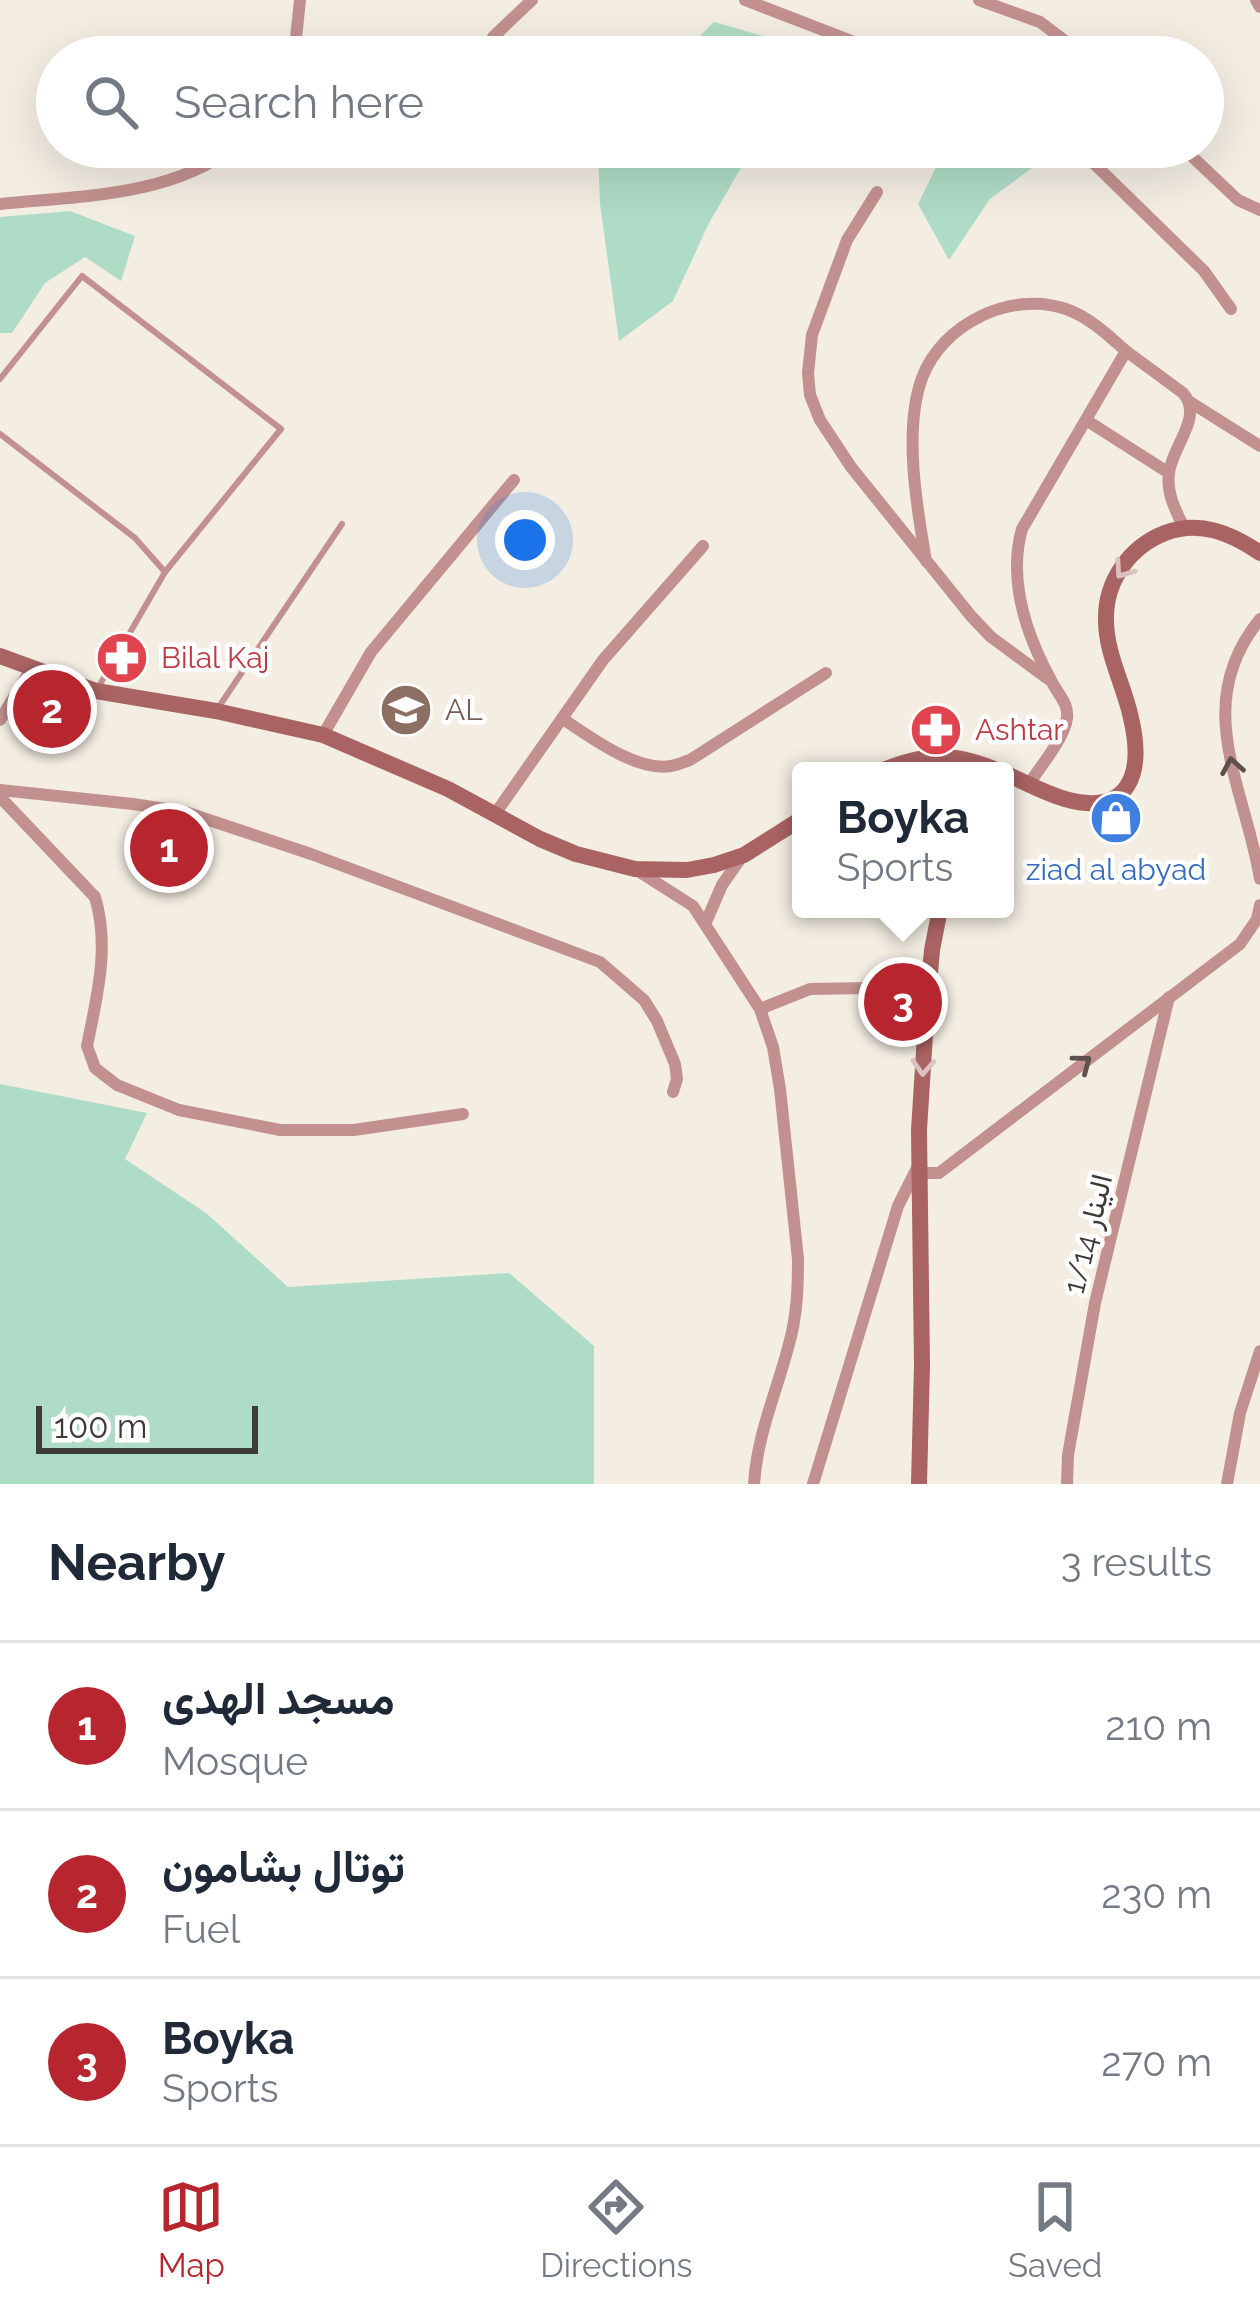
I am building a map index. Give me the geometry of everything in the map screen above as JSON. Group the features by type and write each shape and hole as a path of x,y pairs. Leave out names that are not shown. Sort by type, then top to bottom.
{"main road":[{"path":"1014,778 1061,798 1094,804 1125,792 1132,778 1136,744 1106,624 1109,594 1121,567 1138,549 1184,528 1204,528 1224,532 1260,554"},
{"path":"0,656 96,691 323,735 448,789 540,839 635,869 687,871 744,855 792,825"},
{"path":"902,762 934,754 964,762"},
{"path":"919,1484 920,1167 928,987 939,918"}],"street":[{"path":"495,36 532,0"},
{"path":"745,0 838,36"},
{"path":"979,0 1040,22 1058,36"},
{"path":"295,36 296,3"},
{"path":"0,204 109,193 173,180 195,168"},
{"path":"1099,168 1204,271 1231,309"},
{"path":"1204,168 1238,200 1260,210"},
{"path":"878,192 847,240 812,334 809,395 851,467 926,561 992,637 1051,681"},
{"path":"926,561 915,488 916,402 923,375 942,346 987,311 1010,306 1064,307 1090,321 1190,402 1260,446"},
{"path":"1029,784 1065,728 1067,709 1019,599 1017,549 1022,530 1126,351"},
{"path":"1184,528 1170,495 1168,473 1191,415 1190,402"},
{"path":"1086,420 1168,473"},
{"path":"323,735 371,652 514,480"},
{"path":"495,814 603,660 703,546"},
{"path":"1260,619 1238,648 1225,703 1237,792 1260,879"},
{"path":"0,720 31,669"},
{"path":"563,718 638,762 671,766 691,760 826,673"},
{"path":"0,794 185,812 600,962 631,987 657,1021 675,1064 674,1092"},
{"path":"0,794 95,898 104,948 87,1046 101,1076 179,1110 280,1130 354,1130 463,1114"},
{"path":"706,922 722,885 744,855"},
{"path":"635,869 693,905 760,1009 773,1047 799,1259 797,1312 767,1415 754,1484"},
{"path":"813,1484 898,1206 920,1167 939,1173 1240,944 1257,919 1260,905"},
{"path":"760,1009 810,989 928,987"},
{"name":"الينار 1/14","path":"1067,1484 1095,1303 1168,997"},
{"path":"1227,1484 1240,1413 1260,1351"}],"lane":[{"path":"0,379 82,276 281,429 165,572 96,691"},
{"path":"0,434 135,538 165,572"},
{"path":"215,711 342,524"}],"green space":[{"path":"714,22 763,36 700,36"},
{"path":"599,168 741,168 673,301 619,341"},
{"path":"936,168 1032,168 990,199 949,260 918,204"},
{"path":"70,211 135,236 121,281 85,257 45,283 12,333 0,333 0,217"},
{"path":"0,1084 147,1113 125,1159 206,1213 288,1287 509,1273 594,1346 594,1484 0,1484"}],"place":[{"name":"Bilal Kaj","path":"122,658"},
{"name":"توتال بشامون","path":"52,709"},
{"name":"AL","path":"406,710"},
{"name":"Ashtar","path":"936,730"},
{"name":"ziad al abyad","path":"1116,818"},
{"name":"مسجد الهدى","path":"169,848"},
{"name":"Boyka","path":"903,1002"}]}
